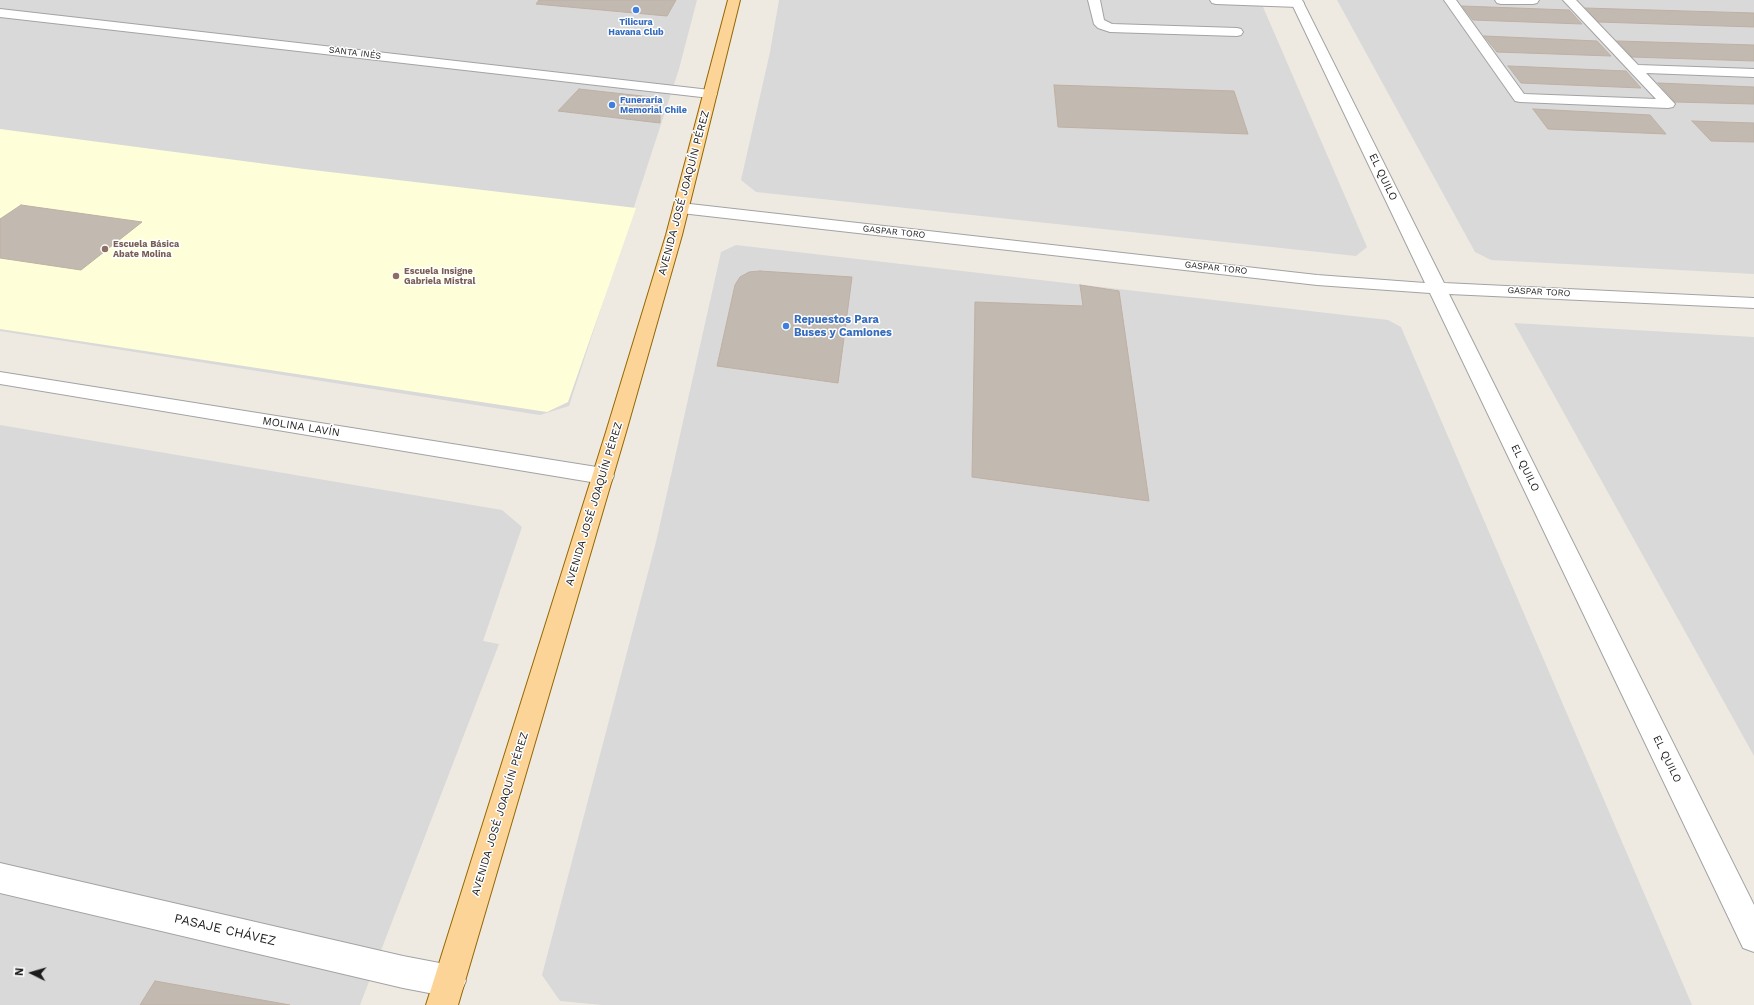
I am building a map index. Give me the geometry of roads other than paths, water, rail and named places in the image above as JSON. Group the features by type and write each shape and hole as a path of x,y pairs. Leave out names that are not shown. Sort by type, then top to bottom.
{"main road":[{"name":"AVENIDA JOSÉ JOAQUÍN PÉREZ","path":"446,993 603,476 681,208 734,0"}],"street":[{"path":"1094,0 1098,21 1102,25 1110,28 1237,32"},
{"path":"1216,0 1297,1"},
{"path":"1450,0 1520,98 1668,104 1569,0"},
{"path":"1501,0 1533,0"},
{"name":"EL QUILO","path":"1297,1 1754,937"},
{"name":"SANTA INÉS","path":"2,7 710,94"},
{"path":"1634,69 1754,73"},
{"name":"GASPAR TORO","path":"681,208 1316,280 1385,286 1437,287 1754,304"},
{"name":"MOLINA LAVÍN","path":"0,378 603,476"},
{"name":"PASAJE CHÁVEZ","path":"0,878 403,972 446,993"}],"place":[{"name":"Tilicura Havana Club","path":"636,10"},
{"name":"Funeraría Memorial Chile","path":"612,105"},
{"name":"Escuela Básica Abate Molina","path":"105,249"},
{"name":"Escuela Insigne Gabriela Mistral","path":"396,276"},
{"name":"Repuestos Para Buses y Camiones","path":"786,326"}]}
